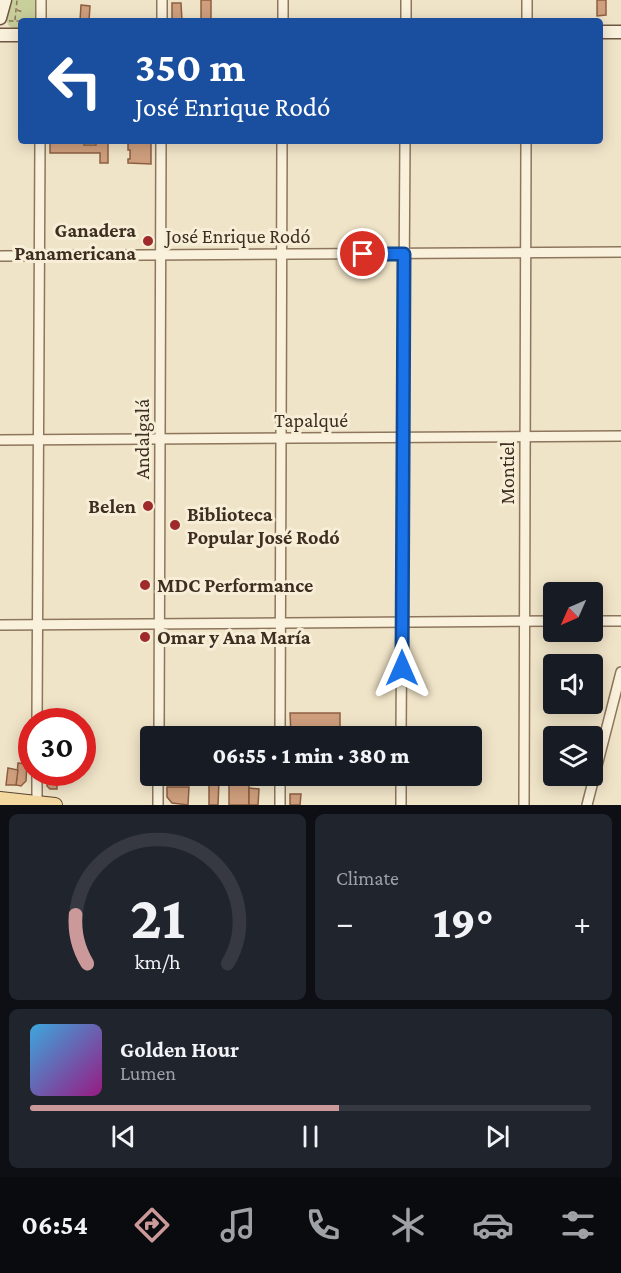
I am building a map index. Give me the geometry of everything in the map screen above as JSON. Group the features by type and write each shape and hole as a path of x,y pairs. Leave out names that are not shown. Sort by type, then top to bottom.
{"main road":[{"path":"0,799 56,805"}],"street":[{"path":"3,20 5,0"},
{"path":"41,0 41,18"},
{"path":"162,0 162,18"},
{"path":"283,0 283,18"},
{"path":"406,0 406,18"},
{"path":"527,0 527,18"},
{"path":"603,32 621,32"},
{"path":"0,35 18,35"},
{"path":"37,708 40,144"},
{"name":"Andalgalá","path":"159,726 161,144"},
{"path":"280,726 282,144"},
{"path":"401,726 405,144"},
{"name":"Montiel","path":"524,805 526,144"},
{"name":"José Enrique Rodó","path":"0,256 621,252"},
{"name":"Tapalqué","path":"0,440 621,436"},
{"path":"0,625 543,621"},
{"path":"603,621 621,621"},
{"path":"587,805 621,672"},
{"path":"37,786 37,804"},
{"path":"158,786 158,805"},
{"path":"280,786 280,805"},
{"path":"401,786 401,805"}],"path":[{"path":"3,20 15,21 17,0"},
{"path":"16,10 22,12"}],"green space":[{"path":"13,0 35,0 35,18 18,18 18,29 9,26 6,20"}],"building":[{"path":"201,0 211,0 211,18 201,18"},
{"path":"597,0 606,0 606,15 597,16"},
{"path":"172,3 181,3 182,18 172,18"},
{"path":"81,5 90,6 89,18 80,18"},
{"path":"50,144 108,144 108,163 100,163 100,153 50,153"},
{"path":"128,144 151,144 151,164 128,163 130,150 128,150"},
{"path":"290,713 340,713 340,726 291,726"},
{"path":"8,768 18,770 16,785 6,785"},
{"path":"47,786 57,786 57,789 50,789"},
{"path":"209,786 219,786 218,805 209,805"},
{"path":"229,786 249,786 249,805 229,805"},
{"path":"167,787 189,787 188,805 172,803 167,797"},
{"path":"249,788 259,789 258,805 249,805"},
{"path":"290,794 301,794 300,805 290,805"}],"place":[{"name":"Ganadera Panamericana","path":"148,241"},
{"name":"Belen","path":"148,506"},
{"name":"Biblioteca Popular José Rodó","path":"175,525"},
{"name":"MDC Performance","path":"145,585"},
{"name":"Omar y Ana María","path":"145,637"}],"route":[{"path":"363,254 404,254 402,668"}]}
